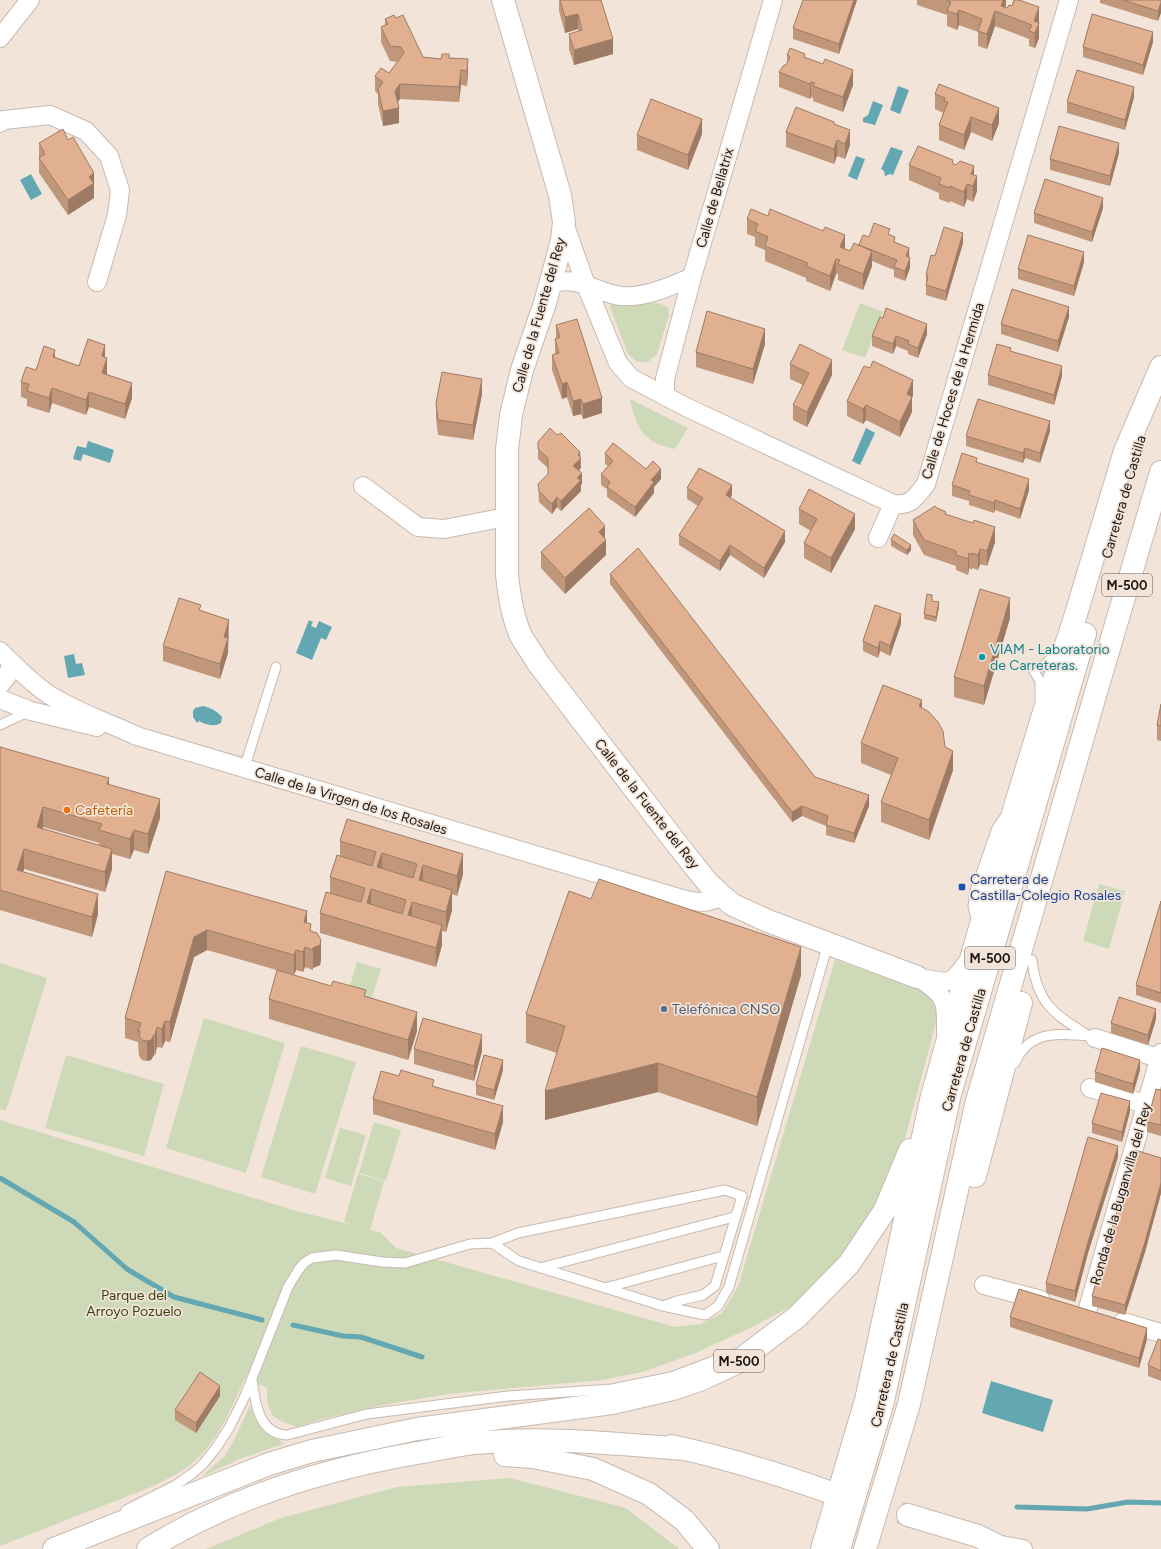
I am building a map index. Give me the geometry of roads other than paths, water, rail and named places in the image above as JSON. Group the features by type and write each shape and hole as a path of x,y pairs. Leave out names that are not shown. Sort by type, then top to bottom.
{"main road":[{"name":"Calle de la Fuente del Rey","path":"503,0 560,195 564,222 562,241 547,294 522,370 511,415 507,450 507,574 509,594 515,620 522,637 538,663 680,848 708,883 722,896 748,912 907,975 917,977"},
{"name":"M-500","path":"822,1549 866,1400 931,1100 946,1046 1016,803 1073,624 1125,451 1161,367"},
{"name":"Carretera de Castilla","path":"839,1549 883,1401 950,1094 1161,372"},
{"name":"Carretera de Castilla","path":"865,1549 909,1404 977,1101 1161,472"},
{"name":"M-500","path":"924,1338 967,1210 986,1133 1052,887 1094,699"},
{"name":"M-500","path":"418,1429 612,1404 673,1389 736,1363 797,1317 848,1264 885,1210 931,1100"},
{"name":"M-500","path":"881,1549 897,1496 909,1404"},
{"path":"61,1546 197,1494 269,1464 312,1451 418,1429 522,1424 593,1431 685,1449 760,1468 826,1491"},
{"path":"148,1549 186,1528 226,1509 295,1481 347,1467 408,1454 474,1443 520,1441 593,1442 685,1449"},
{"path":"408,1454 474,1453 533,1457 593,1469 649,1494 684,1520 708,1549"},
{"path":"908,1515 978,1536 1000,1547"}],"street":[{"path":"0,38 30,0"},
{"name":"Calle de Bellatrix","path":"665,396 665,379 692,277 773,0"},
{"name":"Calle de Hoces de la Hermida","path":"893,504 903,505 910,502 926,484 1069,0"},
{"path":"0,123 4,120 50,115 86,131 109,156 120,190 117,214 97,282"},
{"path":"564,222 589,291 618,363 631,378 665,396 893,504 878,538"},
{"path":"547,294 565,280 575,281 589,291 631,296 665,288 692,277"},
{"path":"363,486 418,527 444,529 506,517"},
{"path":"0,685 7,676 6,657"},
{"name":"Calle de la Virgen de los Rosales","path":"6,657 47,694 137,736 686,900 700,903 722,896"},
{"path":"0,699 31,711 137,736"},
{"name":"Calle de la Fuente del Rey","path":"917,977 947,982 958,974 972,956"},
{"name":"Calle de la Fuente del Rey","path":"917,977 934,988 941,995 946,1011 946,1046"},
{"path":"1092,1037 1160,1057"},
{"name":"Ronda de la Buganvilla del Rey","path":"1085,1311 1146,1104 1156,1084 1160,1057"},
{"path":"1090,1088 1146,1104"},
{"path":"984,1285 1085,1311 1161,1333"},
{"path":"1000,1547 1022,1549"}],"lane":[{"path":"244,769 276,667"},
{"path":"0,725 31,711"},
{"path":"492,1243 519,1261 663,1306 705,1314 718,1306 729,1287 828,944"},
{"path":"1032,960 1034,976 1040,992 1047,1004 1058,1016 1092,1037"},
{"path":"986,1133 1019,1053 1029,1043 1040,1037 1054,1033 1092,1037"},
{"path":"61,1546 116,1514 176,1485 204,1463 229,1428 252,1380 288,1287 299,1269 312,1258 336,1255 382,1262 405,1263 470,1244 492,1243 518,1233 725,1190 742,1196 734,1217 715,1286 703,1295 663,1306"},
{"path":"540,1268 734,1217"},
{"path":"604,1288 723,1256"},
{"path":"252,1380 254,1400 261,1419 273,1432 280,1435 287,1435 367,1414 508,1396 612,1389 670,1377 733,1354 797,1317"}],"water":[{"path":"898,86 909,90 900,114 890,110"},
{"path":"873,101 883,105 875,125 863,122 863,118 868,115"},
{"path":"891,147 903,151 893,175 890,174 885,176 884,171 881,169"},
{"path":"856,156 865,159 857,180 848,176"},
{"path":"31,174 42,194 31,200 20,180"},
{"path":"866,428 875,433 860,465 852,461"},
{"path":"88,441 114,450 110,463 83,454 81,461 73,459 77,446 86,448"},
{"path":"309,620 313,622 311,626 316,628 319,621 332,627 326,640 321,638 312,660 296,653"},
{"path":"74,654 76,664 82,663 85,675 68,678 64,656"},
{"path":"203,706 214,710 220,715 222,717 221,723 213,725 199,721 197,723 193,717 193,711 195,708"},
{"path":"991,1381 1053,1400 1043,1432 982,1413"}],"waterway":[{"path":"0,1178 74,1222 127,1269 174,1297 262,1320"},
{"path":"293,1325 343,1336 361,1337 422,1357"},
{"path":"1017,1507 1087,1509 1128,1502 1161,1503"}],"tunnel":[{"path":"836,1494 908,1515"}],"place":[{"name":"VIAM - Laboratorio de Carreteras.","path":"982,657"},
{"name":"Cafetería","path":"67,810"},
{"name":"Carretera de Castilla-Colegio Rosales","path":"962,887"},
{"name":"Telefónica CNSO","path":"664,1009"}],"park label":[{"name":"Parque del Arroyo Pozuelo","path":"134,1304"}]}
